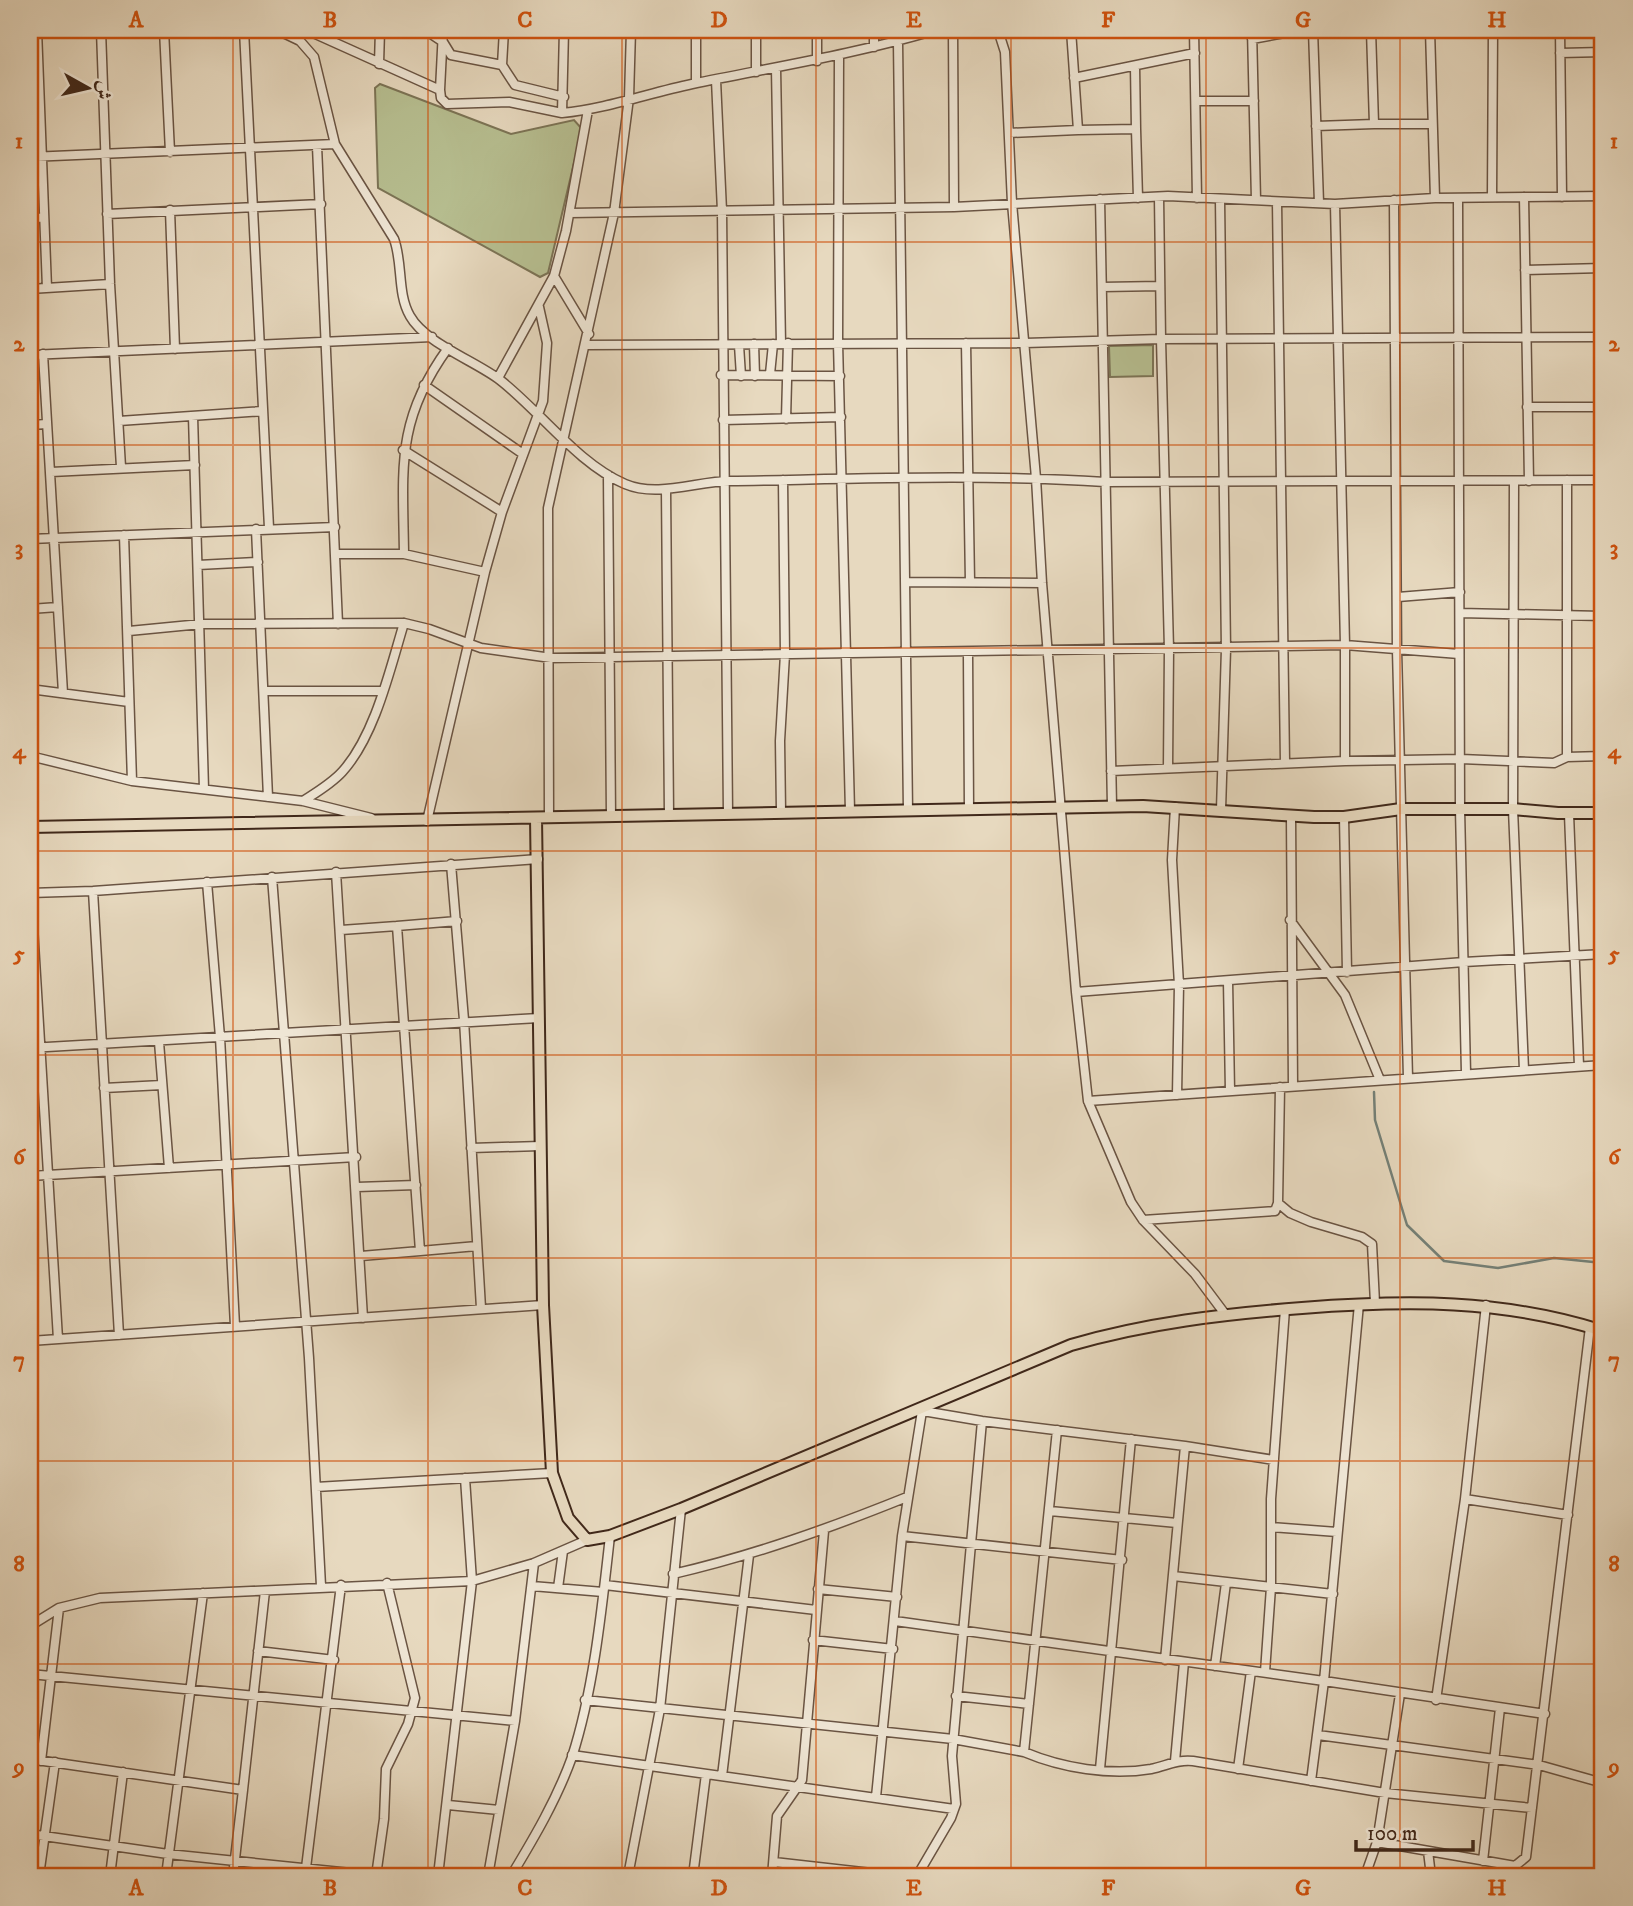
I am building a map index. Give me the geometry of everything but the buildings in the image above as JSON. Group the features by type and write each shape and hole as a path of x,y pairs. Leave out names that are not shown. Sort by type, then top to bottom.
{"main road":[{"path":"30,827 1112,806 1175,807 1291,817 1344,817 1401,809 1513,808 1569,814 1603,813"},
{"path":"537,818 543,1305 552,1473 568,1518 587,1540 610,1536 681,1509 1070,1345 1123,1330 1225,1314 1375,1303 1486,1305 1545,1315 1603,1331"}],"street":[{"path":"37,30 47,288"},
{"path":"102,30 110,284 121,467"},
{"path":"164,30 170,152"},
{"path":"244,30 269,528"},
{"path":"277,30 308,47 314,57 335,144 394,239 400,254 409,315 416,325 498,379 608,475 632,486 666,489 725,481 906,478 1036,478 1105,482 1603,480"},
{"path":"379,64 380,30"},
{"path":"425,30 443,43 451,54 502,65"},
{"path":"443,30 440,90 441,98 447,104 509,102 562,113 588,110 629,97 696,83 839,57 934,30"},
{"path":"504,30 502,65 515,85 564,97"},
{"path":"562,113 564,30"},
{"path":"550,817 548,508 614,213 629,97 631,30"},
{"path":"696,30 696,83"},
{"path":"755,30 756,72"},
{"path":"817,30 817,61"},
{"path":"874,30 874,47"},
{"path":"953,30 954,206"},
{"path":"998,30 1005,52 1012,203 1036,478 1042,583 1076,992 1088,1101 1122,1185 1143,1220 1177,1253 1225,1314"},
{"path":"1071,30 1078,130"},
{"path":"1194,30 1197,198"},
{"path":"1256,200 1252,34 1301,30"},
{"path":"1313,30 1320,204"},
{"path":"1371,30 1374,124"},
{"path":"1430,30 1435,198"},
{"path":"1492,198 1493,30"},
{"path":"1560,30 1562,197"},
{"path":"308,47 311,31 440,90"},
{"path":"898,42 906,478 908,811"},
{"path":"1560,53 1603,52"},
{"path":"1074,78 1195,53"},
{"path":"839,57 838,343 850,811"},
{"path":"1135,66 1138,198"},
{"path":"776,68 781,344 788,374 786,419"},
{"path":"716,80 722,211 721,375 725,481 728,814"},
{"path":"30,96 40,96"},
{"path":"1196,101 1254,102"},
{"path":"498,379 554,276 570,213 588,110"},
{"path":"1316,126 1432,124"},
{"path":"1009,133 1136,129"},
{"path":"30,156 335,144"},
{"path":"317,146 338,624"},
{"path":"570,213 839,210 1159,197 1335,204 1435,198 1603,196"},
{"path":"1159,197 1163,482 1169,649 1168,768"},
{"path":"1524,197 1529,481"},
{"path":"1458,198 1460,809 1466,1073"},
{"path":"1100,199 1112,806"},
{"path":"1220,200 1226,649 1221,810"},
{"path":"1394,200 1397,650 1408,1078"},
{"path":"1277,202 1285,762"},
{"path":"107,214 321,204"},
{"path":"1335,204 1345,761"},
{"path":"170,210 175,349"},
{"path":"30,218 44,218"},
{"path":"1525,270 1603,268"},
{"path":"554,276 589,334"},
{"path":"30,289 110,284"},
{"path":"1102,287 1160,286"},
{"path":"427,821 485,572 502,512 539,415 546,378 547,343 538,307"},
{"path":"30,355 433,337"},
{"path":"586,345 1603,337"},
{"path":"966,343 970,582"},
{"path":"754,344 755,376"},
{"path":"770,374 781,344"},
{"path":"739,345 741,376"},
{"path":"404,554 403,450 424,385 449,348"},
{"path":"43,354 63,693"},
{"path":"721,375 840,376"},
{"path":"424,385 523,454"},
{"path":"1527,407 1603,407"},
{"path":"119,421 263,411"},
{"path":"193,416 204,789"},
{"path":"723,420 841,417"},
{"path":"30,425 47,424"},
{"path":"403,450 502,512"},
{"path":"51,472 195,465"},
{"path":"608,475 611,817"},
{"path":"781,811 780,741 785,654 783,480"},
{"path":"1567,480 1567,757"},
{"path":"1514,481 1513,808 1524,1070"},
{"path":"666,489 669,815"},
{"path":"30,539 256,528 335,527"},
{"path":"256,528 268,797"},
{"path":"124,535 132,781"},
{"path":"337,554 404,554 485,572"},
{"path":"198,565 258,562"},
{"path":"906,582 1042,583"},
{"path":"1398,597 1460,592"},
{"path":"30,609 58,607"},
{"path":"1460,613 1603,616"},
{"path":"129,631 201,624 404,623 429,629 467,644 551,658 968,654 1049,648 1226,649 1345,645 1459,654"},
{"path":"303,801 324,788 350,762 383,691 404,623"},
{"path":"968,654 969,809"},
{"path":"30,689 130,702"},
{"path":"264,691 383,691"},
{"path":"1111,771 1223,768 1285,762 1461,759 1554,763 1567,757 1603,756"},
{"path":"30,757 132,781 303,801 382,821"},
{"path":"1175,807 1172,860 1179,985 1177,1095"},
{"path":"1569,814 1579,1066"},
{"path":"1291,817 1293,1086"},
{"path":"1344,817 1347,972"},
{"path":"58,1339 30,893 93,891 538,859"},
{"path":"451,864 464,1020 481,1308"},
{"path":"336,872 356,1157 363,1318"},
{"path":"272,877 306,1321 321,1586"},
{"path":"207,882 220,1037 235,1326"},
{"path":"93,891 119,1335"},
{"path":"1290,920 1333,973 1356,1016 1380,1080"},
{"path":"341,930 457,921"},
{"path":"397,926 406,1025 419,1251"},
{"path":"1076,992 1603,954"},
{"path":"1228,981 1230,1091"},
{"path":"30,1048 159,1042 464,1020 539,1018"},
{"path":"159,1042 169,1168"},
{"path":"1088,1101 1603,1065"},
{"path":"104,1088 162,1085"},
{"path":"1143,1220 1268,1213 1275,1210 1278,1203 1280,1087"},
{"path":"471,1148 540,1146"},
{"path":"30,1176 356,1157"},
{"path":"357,1187 416,1185"},
{"path":"1278,1203 1290,1213 1362,1237 1372,1244 1375,1303"},
{"path":"360,1256 477,1246"},
{"path":"1311,1781 1333,1594 1359,1304"},
{"path":"30,1341 543,1305"},
{"path":"1436,1700 1465,1499 1486,1305"},
{"path":"1265,1672 1271,1587 1274,1460 1285,1309"},
{"path":"1377,1842 1515,1867 1522,1863 1539,1765 1590,1327"},
{"path":"876,1797 893,1649 902,1536 919,1410 982,1421 1274,1460"},
{"path":"917,1876 954,1809 957,1794 953,1739 982,1421"},
{"path":"1024,1752 1057,1430"},
{"path":"1100,1769 1122,1560 1131,1439"},
{"path":"1165,1660 1185,1446"},
{"path":"316,1487 552,1473"},
{"path":"438,1876 472,1581 465,1478"},
{"path":"673,1574 749,1555 824,1531 907,1497"},
{"path":"1465,1499 1568,1515"},
{"path":"628,1876 660,1709 681,1509"},
{"path":"1050,1511 1177,1523"},
{"path":"1271,1527 1338,1532"},
{"path":"772,1876 777,1816 799,1787 803,1774 805,1725 824,1531"},
{"path":"511,1876 546,1816 572,1755 585,1700 610,1536"},
{"path":"902,1536 1122,1560"},
{"path":"30,1626 59,1608 100,1598 472,1581 534,1563 587,1540"},
{"path":"558,1588 564,1551"},
{"path":"722,1776 749,1555"},
{"path":"488,1876 515,1721 534,1563"},
{"path":"1173,1577 1333,1594"},
{"path":"30,1834 306,1872 378,1876 388,1759 401,1740 413,1711 414,1687 387,1583"},
{"path":"1215,1666 1226,1583"},
{"path":"306,1872 329,1703 341,1585"},
{"path":"532,1586 671,1594 816,1610"},
{"path":"818,1589 897,1597"},
{"path":"233,1876 265,1591"},
{"path":"166,1876 203,1593"},
{"path":"41,1760 59,1608"},
{"path":"895,1621 1545,1714"},
{"path":"813,1640 893,1649"},
{"path":"258,1651 334,1660"},
{"path":"1175,1761 1184,1662"},
{"path":"1238,1769 1251,1671"},
{"path":"30,1674 515,1721"},
{"path":"1365,1876 1377,1842 1400,1695"},
{"path":"956,1696 1029,1704"},
{"path":"585,1700 953,1739 1024,1752 1061,1766 1136,1771 1175,1761 1193,1761 1385,1793 1532,1808"},
{"path":"1483,1861 1500,1708"},
{"path":"1318,1735 1539,1765 1603,1783"},
{"path":"572,1755 954,1809"},
{"path":"30,1759 243,1790"},
{"path":"39,1876 55,1762"},
{"path":"110,1876 123,1772"},
{"path":"693,1876 706,1774"},
{"path":"448,1805 499,1810"},
{"path":"1428,1851 1431,1876"},
{"path":"774,1862 898,1876"}],"green space":[{"path":"380,84 511,134 574,120 582,129 548,273 540,277 378,188 375,88"},
{"path":"1153,345 1153,376 1110,377 1109,346"}],"waterway":[{"path":"1374,1092 1375,1120 1407,1225 1444,1261 1498,1268 1554,1258 1603,1263"}]}
